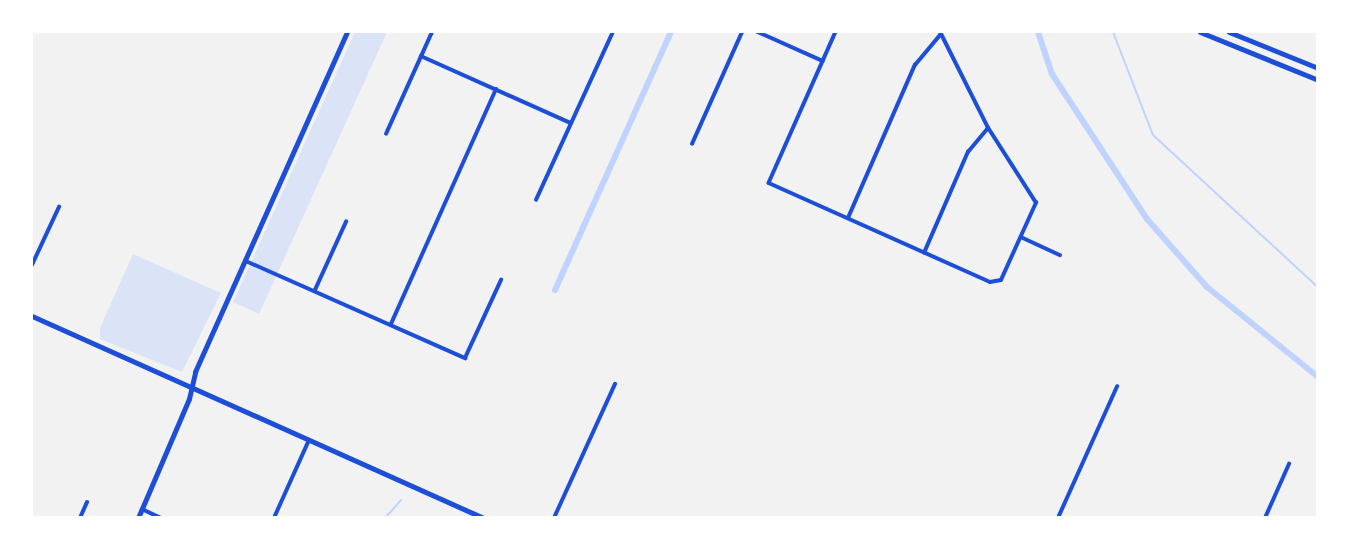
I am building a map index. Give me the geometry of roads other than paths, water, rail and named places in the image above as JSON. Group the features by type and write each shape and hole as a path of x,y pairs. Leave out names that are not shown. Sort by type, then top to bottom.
{"main road":[{"path":"1200,32 1318,80"},
{"path":"1229,32 1318,68"},
{"path":"32,316 484,517"}],"street":[{"path":"138,517 192,386 347,32"},
{"path":"386,134 432,32"},
{"path":"536,201 613,32"},
{"path":"692,144 743,32"},
{"path":"758,32 823,61"},
{"path":"836,32 769,183 989,282 1001,280 1036,203 988,128 941,33 915,65 848,218"},
{"path":"421,56 571,123"},
{"path":"390,324 496,89"},
{"path":"924,253 968,152 988,128"},
{"path":"32,265 59,206"},
{"path":"315,291 346,222"},
{"path":"1020,237 1060,255"},
{"path":"246,261 465,358 501,280"},
{"path":"554,517 615,384"},
{"path":"1058,517 1117,387"},
{"path":"274,517 310,439"},
{"path":"1265,517 1289,464"},
{"path":"80,517 88,502"},
{"path":"142,509 161,517"}],"waterway":[{"path":"555,290 671,32"},
{"path":"1038,32 1052,74 1147,219 1207,287 1318,377"},
{"path":"1113,32 1153,135 1318,287"},
{"path":"385,518 401,500"}]}
